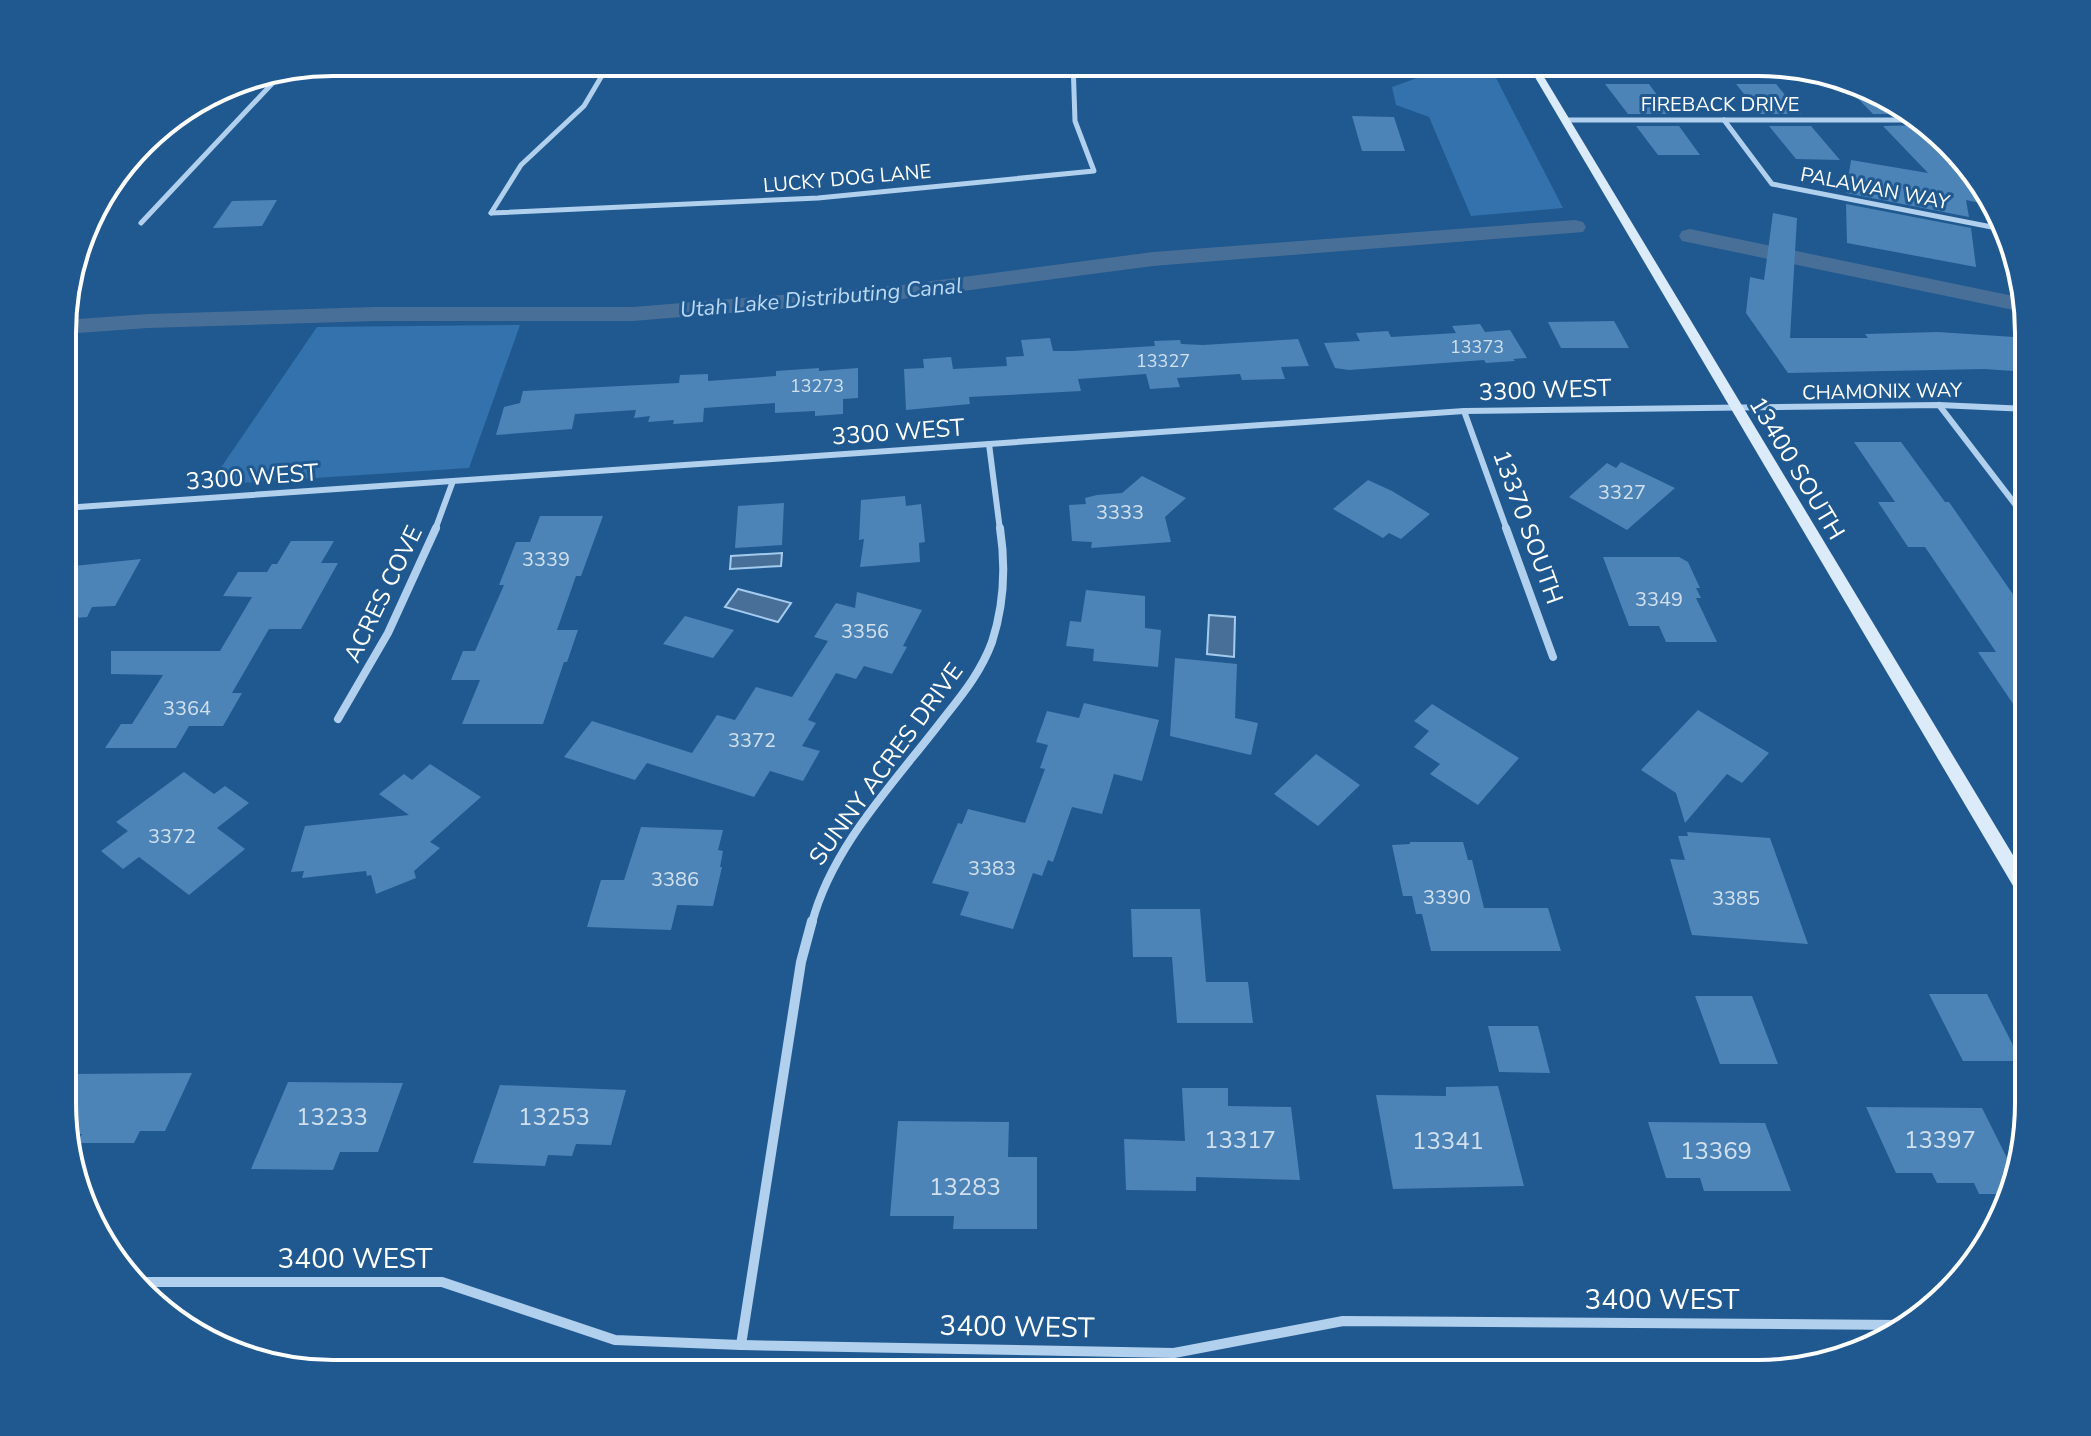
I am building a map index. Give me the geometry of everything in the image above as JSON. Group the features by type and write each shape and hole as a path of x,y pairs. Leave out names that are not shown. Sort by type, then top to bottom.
{"main road":[{"name":"13400 SOUTH","path":"1539,77 2014,872"}],"street":[{"name":"LUCKY DOG LANE","path":"602,76 584,106 521,165 491,213 765,202 1094,171 1075,121 1073,77"},
{"path":"141,223 272,84"},
{"name":"FIREBACK DRIVE","path":"1564,120 1902,120"},
{"name":"PALAWAN WAY","path":"1724,120 1772,184 1991,227"},
{"path":"1939,405 2014,503"},
{"name":"CHAMONIX WAY","path":"1735,408 1939,405 2014,408"},
{"name":"3300 WEST","path":"76,507 1464,411 1576,407 1735,408"},
{"name":"13370 SOUTH","path":"1464,411 1553,657"},
{"name":"SUNNY ACRES DRIVE","path":"741,1345 801,962 819,895 834,864 854,836 976,676 991,650 1001,622 1005,569 989,444"},
{"name":"ACRES COVE","path":"338,719 377,655 433,540 453,481"},
{"name":"3400 WEST","path":"148,1282 442,1282 615,1340 741,1345 1174,1353 1343,1321 1889,1325"}],"shaded area":[{"path":"1495,77 1563,208 1471,216 1429,117 1396,105 1392,87 1417,78"},
{"path":"520,325 469,468 209,485 317,327"},
{"path":"782,553 781,566 730,569 731,556"},
{"path":"738,589 791,603 778,622 725,607"},
{"path":"1209,615 1235,617 1234,657 1207,654"}],"building":[{"path":"1605,84 1649,84 1671,114 1628,114"},
{"path":"1736,84 1776,84 1801,114 1760,114"},
{"path":"1855,96 1893,114 1873,114"},
{"path":"1352,116 1394,117 1405,151 1362,151"},
{"path":"1910,125 1940,151 1980,203 1966,200 1969,217 1846,193 1851,160 1928,173 1883,126"},
{"path":"1636,126 1679,126 1700,155 1658,155"},
{"path":"1769,126 1811,126 1840,160 1796,159"},
{"path":"277,200 262,226 213,228 232,201"},
{"path":"1846,204 1971,228 1976,267 1847,243"},
{"path":"1773,213 1797,218 1790,338 1868,338 1865,334 1938,332 2014,337 2014,371 1788,373 1746,313 1750,277 1764,280"},
{"path":"1614,321 1629,348 1561,348 1548,322"},
{"path":"1480,324 1485,332 1510,330 1527,358 1349,370 1335,368 1324,343 1360,341 1356,333 1388,331 1391,337 1456,333 1452,326"},
{"path":"1050,338 1053,351 1155,346 1154,341 1180,340 1181,344 1203,345 1298,339 1309,366 1281,367 1285,379 1242,380 1240,374 1177,378 1180,387 1150,389 1146,374 1078,379 1081,391 969,397 970,404 906,410 904,369 924,368 923,359 951,357 953,369 1007,366 1006,357 1024,356 1021,340"},
{"path":"819,368 819,371 858,368 858,398 843,399 843,414 815,416 815,411 775,413 775,403 704,408 703,422 673,424 674,420 648,422 650,416 634,418 636,410 575,414 572,429 496,435 504,407 520,403 523,391 679,383 680,375 708,374 708,381 776,376 776,371"},
{"path":"1854,442 1901,442 1945,502 1949,502 2014,596 2014,705 1978,652 1996,652 1925,547 1908,547 1878,502 1895,502"},
{"path":"1621,462 1675,488 1627,530 1569,497 1607,463 1616,468"},
{"path":"1142,476 1186,498 1165,517 1171,542 1091,548 1092,542 1072,541 1069,505 1086,504 1085,498 1097,495 1122,493"},
{"path":"1368,480 1430,514 1401,539 1389,533 1383,538 1333,509"},
{"path":"905,496 906,506 921,504 925,542 919,543 920,562 860,567 864,539 859,540 861,500"},
{"path":"784,503 782,545 735,548 738,506"},
{"path":"540,516 603,516 581,576 576,576 557,630 578,630 567,662 564,662 543,724 462,724 480,680 451,680 463,651 475,651 504,585 499,585 516,542 530,542"},
{"path":"291,541 334,541 321,563 338,563 301,629 269,629 232,693 242,693 223,726 189,726 176,748 105,748 121,724 132,724 163,675 111,674 111,651 220,651 252,597 223,596 238,572 267,572 272,564 277,564"},
{"path":"1603,557 1679,557 1688,562 1700,588 1696,588 1701,598 1696,598 1717,642 1666,642 1659,626 1629,626"},
{"path":"141,559 115,606 92,607 87,617 76,618 76,566"},
{"path":"1086,590 1145,596 1145,628 1161,630 1158,667 1093,661 1094,649 1066,646 1070,621 1081,622"},
{"path":"857,592 922,610 892,674 864,666 856,679 836,673 808,720 816,723 802,746 820,751 803,781 770,771 754,797 647,763 635,780 564,757 592,721 692,753 717,715 735,720 756,687 792,697 828,641 814,637 836,603 855,608"},
{"path":"685,616 734,630 713,658 663,644"},
{"path":"1175,658 1237,664 1235,718 1258,723 1251,755 1170,736"},
{"path":"1084,703 1159,720 1142,781 1114,774 1102,814 1072,807 1053,862 1048,860 1042,876 1033,873 1013,929 960,915 969,892 932,883 958,823 962,824 968,809 1025,823 1045,769 1040,768 1048,745 1036,742 1047,711 1079,718"},
{"path":"1432,704 1519,758 1478,805 1430,774 1440,764 1414,747 1429,731 1414,721"},
{"path":"1698,710 1769,753 1742,783 1727,774 1685,823 1676,793 1641,770"},
{"path":"1316,754 1360,785 1318,826 1274,794"},
{"path":"430,764 481,797 430,842 440,848 414,871 416,878 376,894 371,875 367,876 366,871 302,878 304,871 291,872 305,826 409,815 379,794 404,774 412,780"},
{"path":"184,772 214,794 225,786 249,803 217,828 245,849 189,895 139,857 123,869 101,851 128,831 116,822"},
{"path":"641,827 723,830 718,850 723,851 722,867 713,906 677,905 671,930 587,927 601,880 624,880"},
{"path":"1687,832 1770,838 1808,944 1692,935 1670,859 1685,860 1678,836 1688,836"},
{"path":"1463,842 1468,860 1472,860 1484,908 1548,908 1561,951 1431,951 1422,914 1416,914 1412,896 1403,896 1392,845"},
{"path":"1131,909 1200,909 1206,982 1248,982 1253,1023 1177,1023 1172,957 1133,957"},
{"path":"1929,994 1987,994 2014,1047 2014,1061 1963,1061"},
{"path":"1695,996 1752,996 1778,1064 1720,1064"},
{"path":"1488,1026 1538,1026 1550,1073 1499,1072"},
{"path":"192,1073 165,1131 140,1131 134,1143 80,1143 82,1134 79,1134 77,1120 77,1074"},
{"path":"288,1082 403,1083 378,1152 340,1152 333,1170 251,1169"},
{"path":"500,1085 626,1090 611,1145 576,1144 572,1156 548,1155 545,1166 473,1163"},
{"path":"1498,1086 1524,1186 1393,1189 1376,1095 1446,1096 1446,1087"},
{"path":"1182,1088 1228,1088 1228,1106 1291,1107 1300,1180 1196,1177 1196,1191 1126,1190 1124,1139 1185,1141"},
{"path":"1866,1107 1982,1108 2008,1160 1998,1194 1979,1194 1974,1183 1937,1183 1932,1173 1896,1173"},
{"path":"898,1121 1009,1122 1008,1157 1037,1157 1037,1229 953,1229 954,1216 890,1216"},
{"path":"1648,1122 1765,1123 1791,1191 1704,1191 1700,1178 1666,1178"}],"waterway":[{"name":"Utah Lake Distributing Canal","path":"76,326 375,314 633,314 902,292 1153,259 1575,227"},
{"name":"Utah Lake Distributing Canal","path":"1690,236 2012,303"}]}
